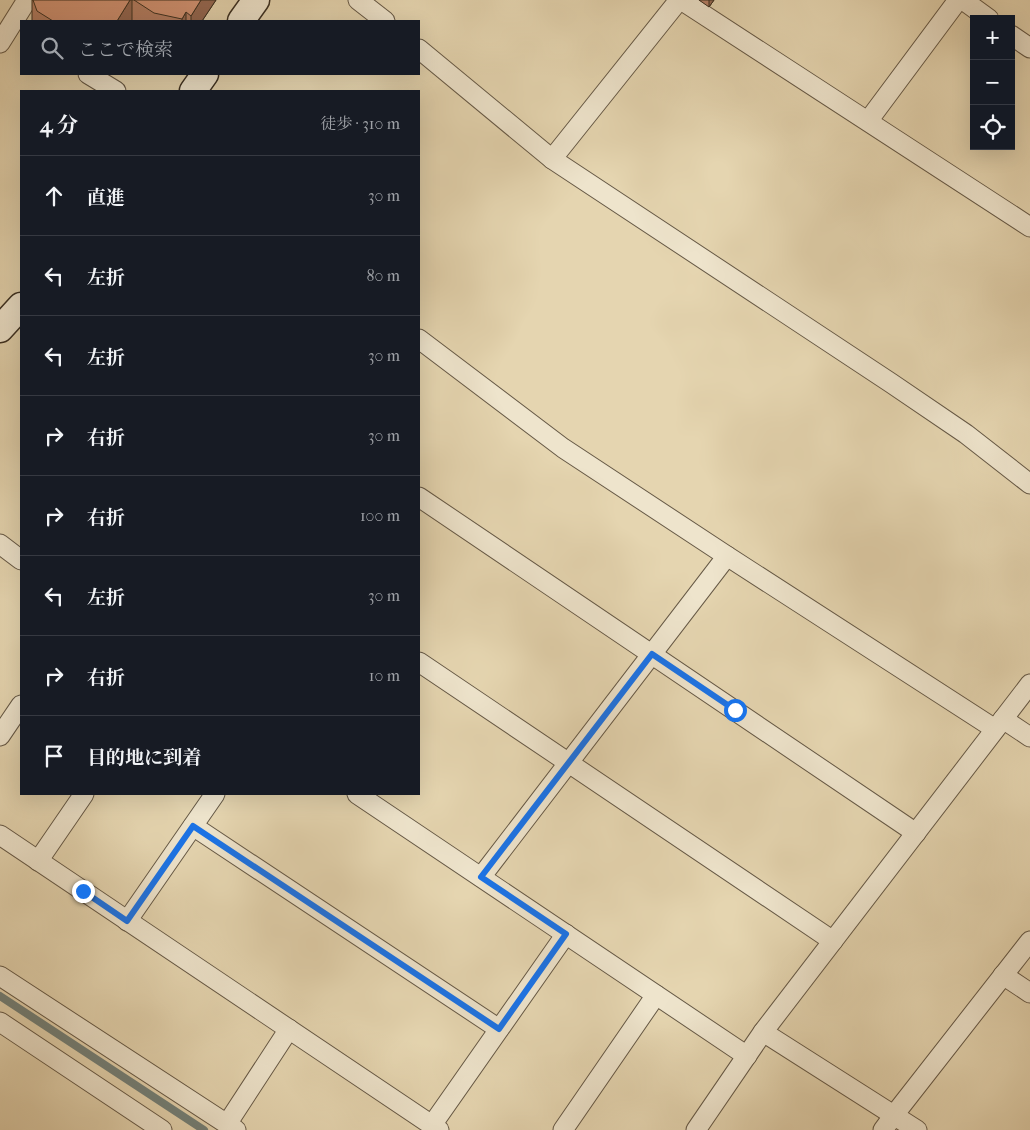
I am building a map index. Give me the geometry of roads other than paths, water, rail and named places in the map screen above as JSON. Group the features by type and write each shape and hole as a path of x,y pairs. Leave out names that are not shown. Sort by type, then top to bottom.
{"street":[{"path":"0,44 27,0"},
{"path":"242,20 256,0"},
{"path":"358,0 384,20"},
{"path":"552,159 680,0 1030,227"},
{"path":"868,122 958,0"},
{"path":"962,0 983,15"},
{"path":"1015,38 1030,48"},
{"path":"420,50 552,159 891,383 966,434 1030,484"},
{"path":"90,75 114,90"},
{"path":"194,90 204,75"},
{"path":"0,329 20,307"},
{"path":"420,340 563,448 727,556 999,724 1030,737"},
{"path":"420,497 916,833"},
{"path":"0,544 20,559"},
{"path":"481,877 727,556"},
{"path":"420,663 832,941"},
{"path":"696,1130 746,1056 832,941 1030,684"},
{"path":"0,736 20,706"},
{"path":"38,861 83,795"},
{"path":"127,921 214,795"},
{"path":"358,795 746,1056"},
{"path":"193,826 499,1029"},
{"path":"0,835 436,1128 499,1029 566,934"},
{"path":"888,1122 1030,941"},
{"path":"1003,975 1030,993"},
{"path":"0,976 232,1127 289,1029"},
{"path":"563,1130 656,995"},
{"path":"0,1022 162,1130"},
{"path":"764,1032 888,1122 917,1130"}],"waterway":[{"path":"0,996 204,1130"}]}
